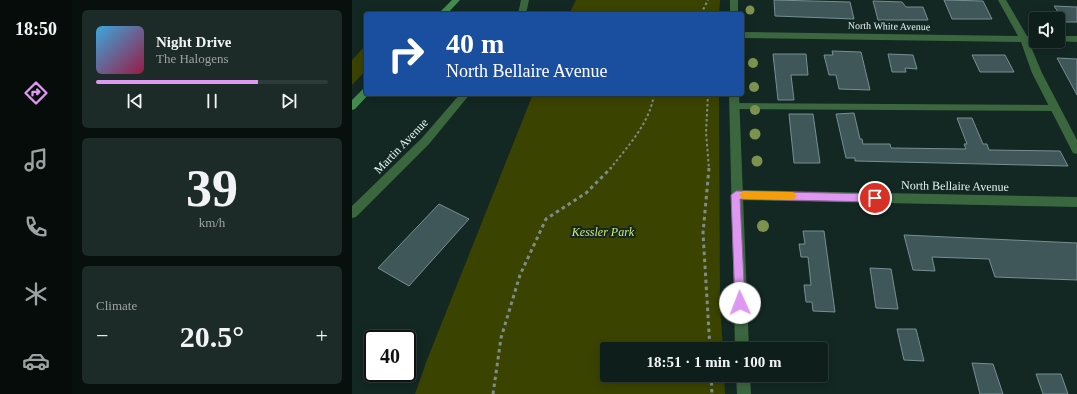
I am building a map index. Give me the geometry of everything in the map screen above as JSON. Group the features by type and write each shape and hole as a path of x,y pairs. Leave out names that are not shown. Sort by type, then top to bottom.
{"main road":[{"path":"444,12 456,0"},
{"path":"352,106 364,94"}],"street":[{"path":"522,12 525,0"},
{"path":"734,0 734,12"},
{"path":"1002,0 1024,39 1037,73 1077,150"},
{"name":"North White Avenue","path":"744,35 1029,39"},
{"path":"1065,39 1077,39"},
{"name":"Martin Avenue","path":"352,213 402,166 449,115 463,96"},
{"path":"735,100 736,195 742,342"},
{"name":"North Bellaire Avenue","path":"736,195 1077,202"},
{"path":"743,382 744,394"}],"lane":[{"path":"735,100 1054,108"}],"path":[{"path":"702,12 708,0"},
{"path":"494,394 501,338 505,324 520,275 546,218 586,193 605,175 641,129 654,96"},
{"path":"708,96 706,132 709,170 703,233 710,342"},
{"path":"711,382 712,394"}],"green space":[{"path":"576,0 720,0 719,12 570,12"},
{"path":"364,47 364,72 352,85 352,60"},
{"name":"Kessler Park","path":"532,96 719,96 720,306 723,342 600,342 600,382 724,382 725,394 415,394 427,360"}],"building":[{"path":"774,0 850,2 854,19 775,16"},
{"path":"944,0 983,1 992,19 952,19"},
{"path":"873,1 902,2 906,7 923,7 928,20 878,20"},
{"path":"1054,6 1077,7 1077,22 1065,22 1065,12 1058,12"},
{"path":"832,51 861,52 870,90 839,89 836,75 829,75 824,55 833,55"},
{"path":"773,54 806,54 808,75 791,75 794,100 778,100"},
{"path":"888,54 913,55 917,69 905,68 906,72 892,72"},
{"path":"972,55 1005,55 1014,72 980,72"},
{"path":"1057,58 1077,59 1077,95"},
{"path":"854,113 860,139 862,139 863,144 890,144 891,148 966,149 964,144 967,144 957,118 972,118 983,144 987,144 989,150 1060,151 1068,166 855,161 855,158 846,158 836,114"},
{"path":"789,114 813,114 820,163 794,163"},
{"path":"439,204 469,219 409,286 378,268"},
{"path":"803,231 824,231 835,312 813,311 812,302 806,302 804,285 811,285 808,257 801,257 799,244 805,244"},
{"path":"904,235 1077,243 1077,280 995,277 989,259 932,257 935,271 913,270"},
{"path":"870,268 891,269 898,309 876,308"},
{"path":"897,329 916,329 924,361 904,360"},
{"path":"972,363 993,364 1003,394 980,394"},
{"path":"1036,374 1061,374 1068,394 1043,394"}],"slow traffic":[{"path":"743,195 793,196"}],"route":[{"path":"740,303 736,195 875,198"}]}
